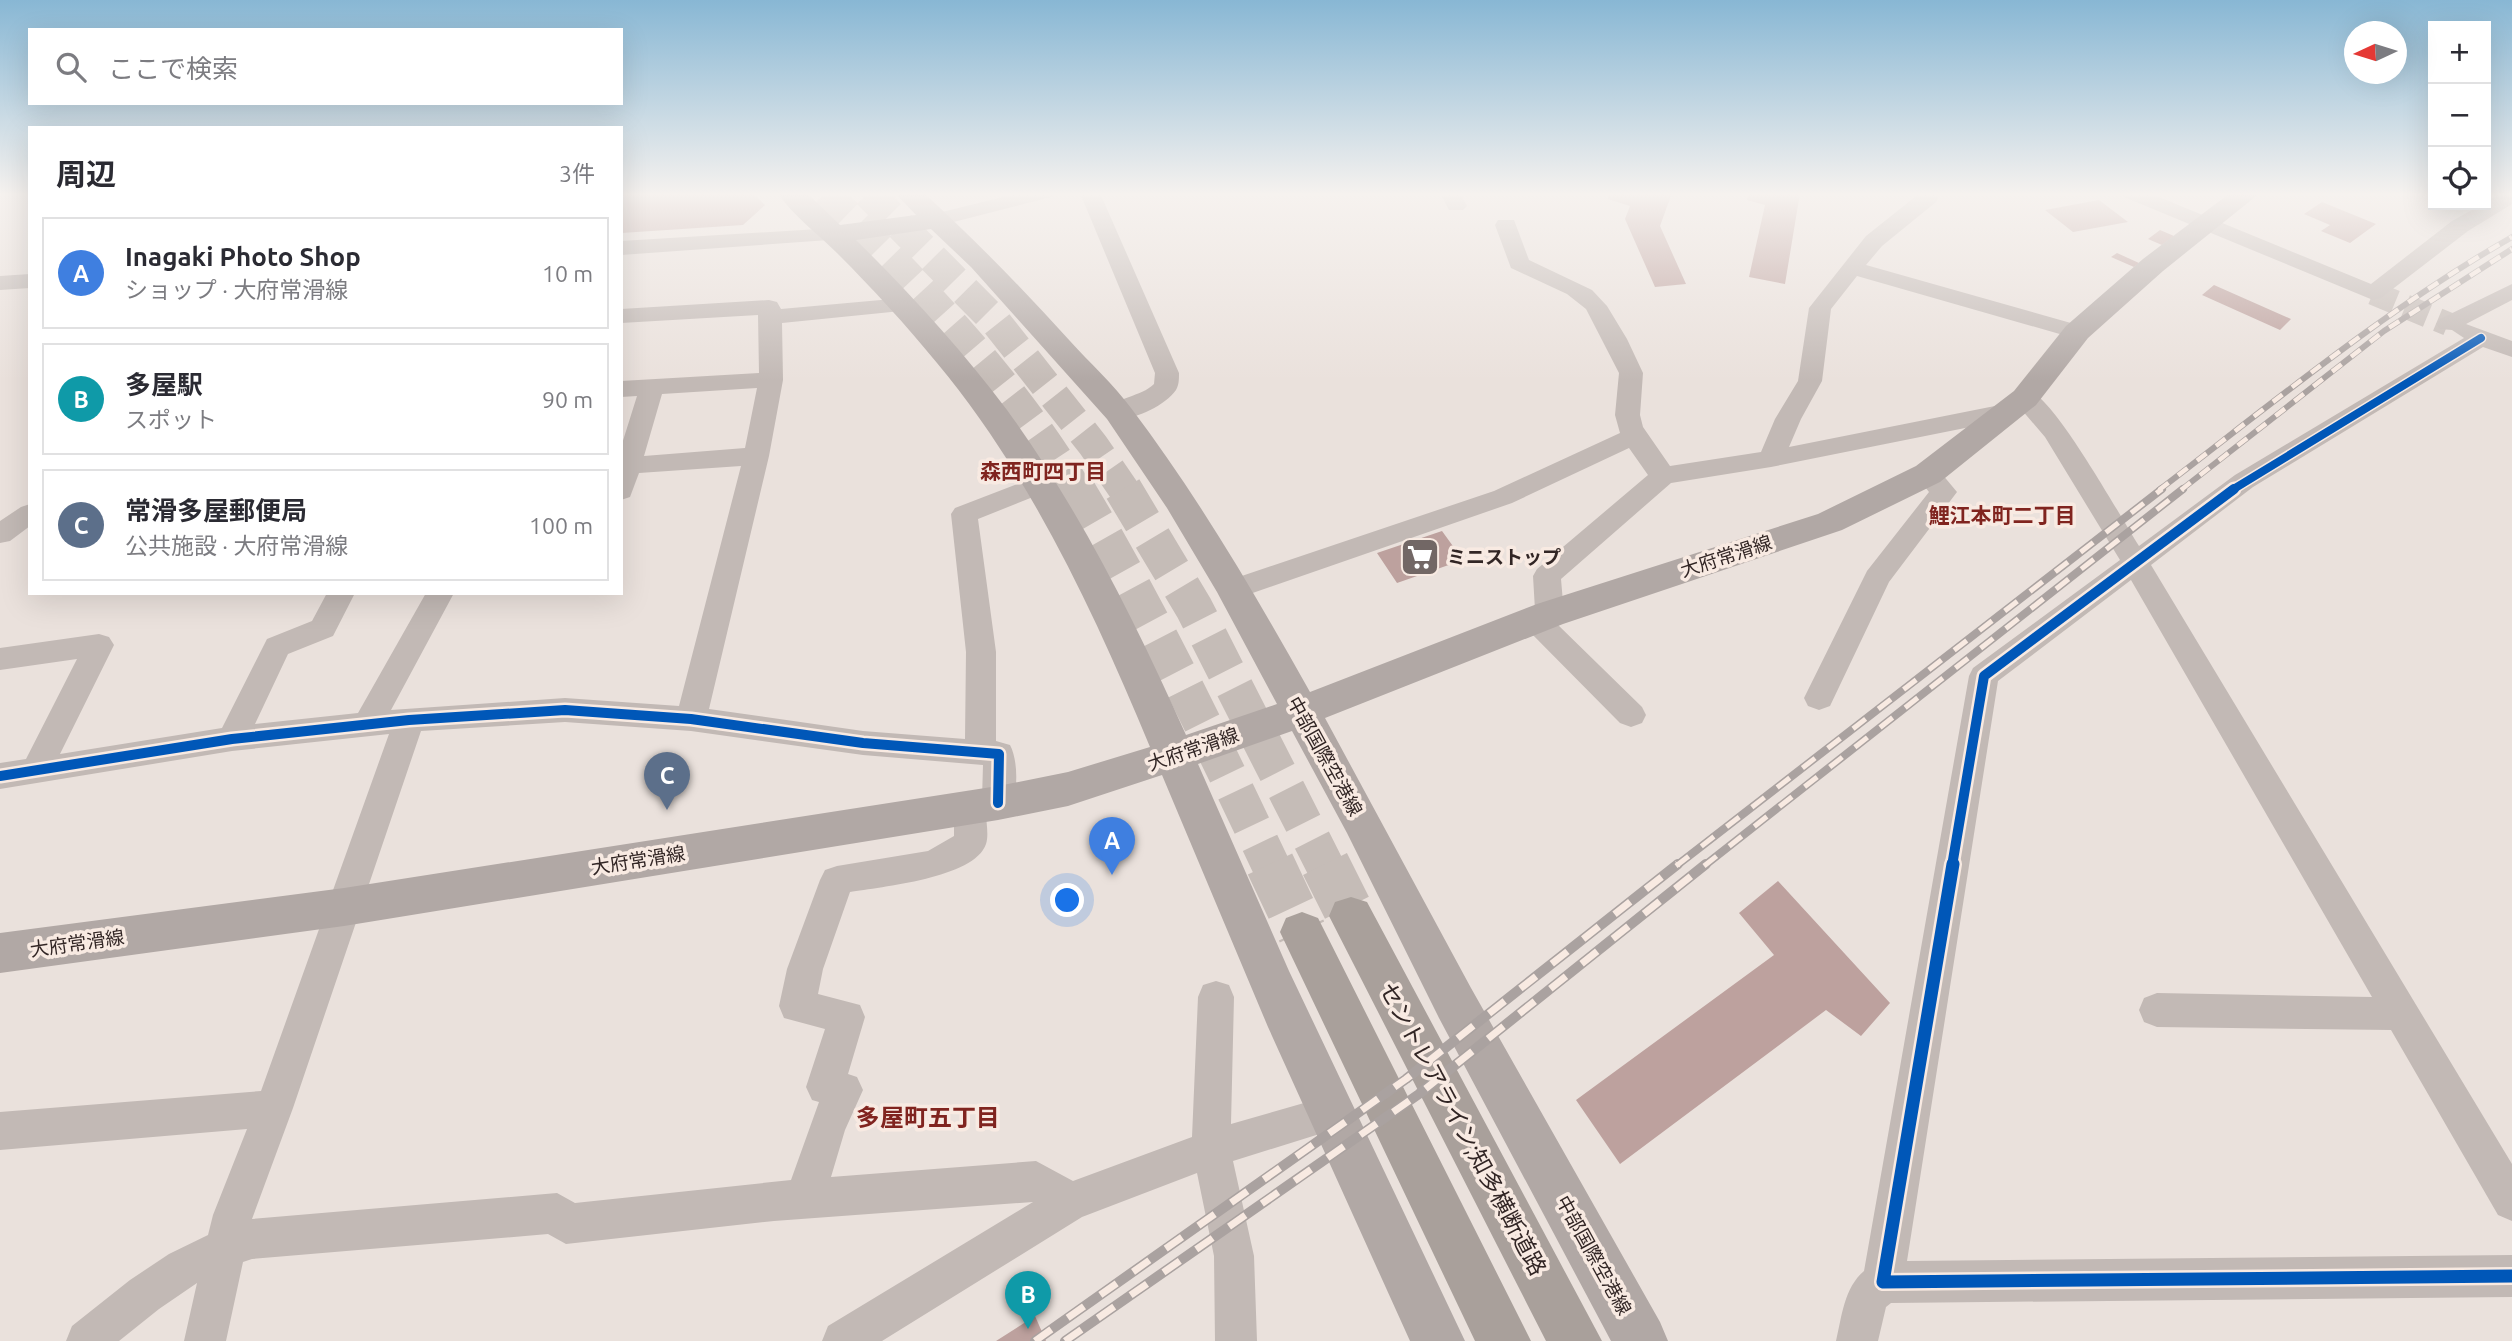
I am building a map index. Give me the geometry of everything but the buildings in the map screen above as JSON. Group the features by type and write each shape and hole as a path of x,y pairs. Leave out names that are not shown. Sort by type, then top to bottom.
{"highway":[{"name":"セントレアライン;知多横断道路","path":"1351,916 1575,1341"},
{"path":"1302,932 1504,1341"}],"main road":[{"path":"856,256 903,305 996,419 1039,485 1088,571 1176,755 1246,923 1438,1341"},
{"name":"中部国際空港線","path":"973,256 1032,315 1118,412 1180,501 1234,589 1362,822 1455,1003 1641,1341"},
{"name":"大府常滑線","path":"0,953 344,907 984,805 1068,789 1176,755 1300,712 1543,617 1830,522 1928,474 2018,404 2077,332 2165,256"}],"street":[{"path":"1117,256 1167,373 1166,386 1154,398 1118,412"},
{"path":"1517,256 1520,263 1590,299 1609,324 1611,335 1622,351 1633,377 1627,412 1634,436 1663,476"},
{"path":"1771,459 1788,419 1811,380 1820,308 1863,256"},
{"path":"2284,256 2373,293 2422,256"},
{"path":"1853,268 2077,332"},
{"path":"0,283 28,281"},
{"path":"2497,344 2448,324 2512,291"},
{"path":"770,317 903,305"},
{"path":"623,316 769,307 771,380 756,456 691,719"},
{"path":"1857,1341 1868,1295 1882,1282 1984,676 2244,481 2497,344"},
{"path":"623,389 771,380"},
{"path":"652,387 625,466 756,456"},
{"path":"1631,715 1543,617 1547,576 1663,476 1771,459 2018,404 2055,432 2135,562 2512,1200"},
{"path":"1234,589 1503,497 1634,436"},
{"path":"1819,698 1877,578 1944,492 1928,474"},
{"path":"980,752 981,652 964,514 1039,485"},
{"path":"0,534 28,514"},
{"path":"232,739 277,647 323,628 340,595"},
{"path":"368,724 439,595"},
{"path":"0,659 99,645 37,769"},
{"path":"0,776 232,739 409,720 565,710 691,719 863,743 999,754 970,843 935,864 837,880 804,969 797,1006 847,1017 825,1087 844,1090 818,1152 807,1199"},
{"path":"205,1341 233,1215 274,1108 409,720"},
{"path":"1216,997 1211,1149 1234,1256 1236,1341"},
{"path":"2157,1010 2402,1014"},
{"path":"0,1131 274,1108"},
{"path":"843,1341 1070,1202 1211,1149 1332,1114"},
{"path":"87,1341 151,1286 181,1268 226,1247 252,1239 557,1213 566,1224 807,1199 1036,1181 1070,1202"},
{"path":"1882,1282 2512,1276"}],"tunnel":[{"path":"888,256 928,297 992,371 1051,449 1077,490"},
{"path":"930,256 995,321 1093,445 1124,490"},
{"path":"2373,293 2448,324"},
{"path":"1076,489 1154,627 1271,866"},
{"path":"1123,489 1194,608 1325,866"},
{"path":"1270,864 1302,932"},
{"path":"1325,864 1351,916"}],"railway":[{"path":"2159,490 2375,325 2481,256"},
{"path":"2181,490 2384,331 2502,256"},
{"path":"1676,866 2162,489"},
{"path":"1704,866 2183,489"},
{"path":"1035,1341 1406,1079 1678,864"},
{"path":"1065,1341 1419,1094 1706,864"}],"cycle path":[{"path":"2481,338 2244,481 1984,676 1883,1282 2512,1276"},
{"path":"0,776 232,739 409,720 565,710 691,719 863,743 999,754 998,803"}],"place":[{"name":"ミニストップ","path":"1420,557"},
{"name":"常滑多屋郵便局","path":"667,810"},
{"name":"Inagaki Photo Shop","path":"1112,875"},
{"name":"多屋駅","path":"1028,1329"}],"district":[{"name":"森西町四丁目","path":"1043,472"},
{"name":"鯉江本町二丁目","path":"2002,516"},
{"name":"多屋町五丁目","path":"928,1118"}]}
